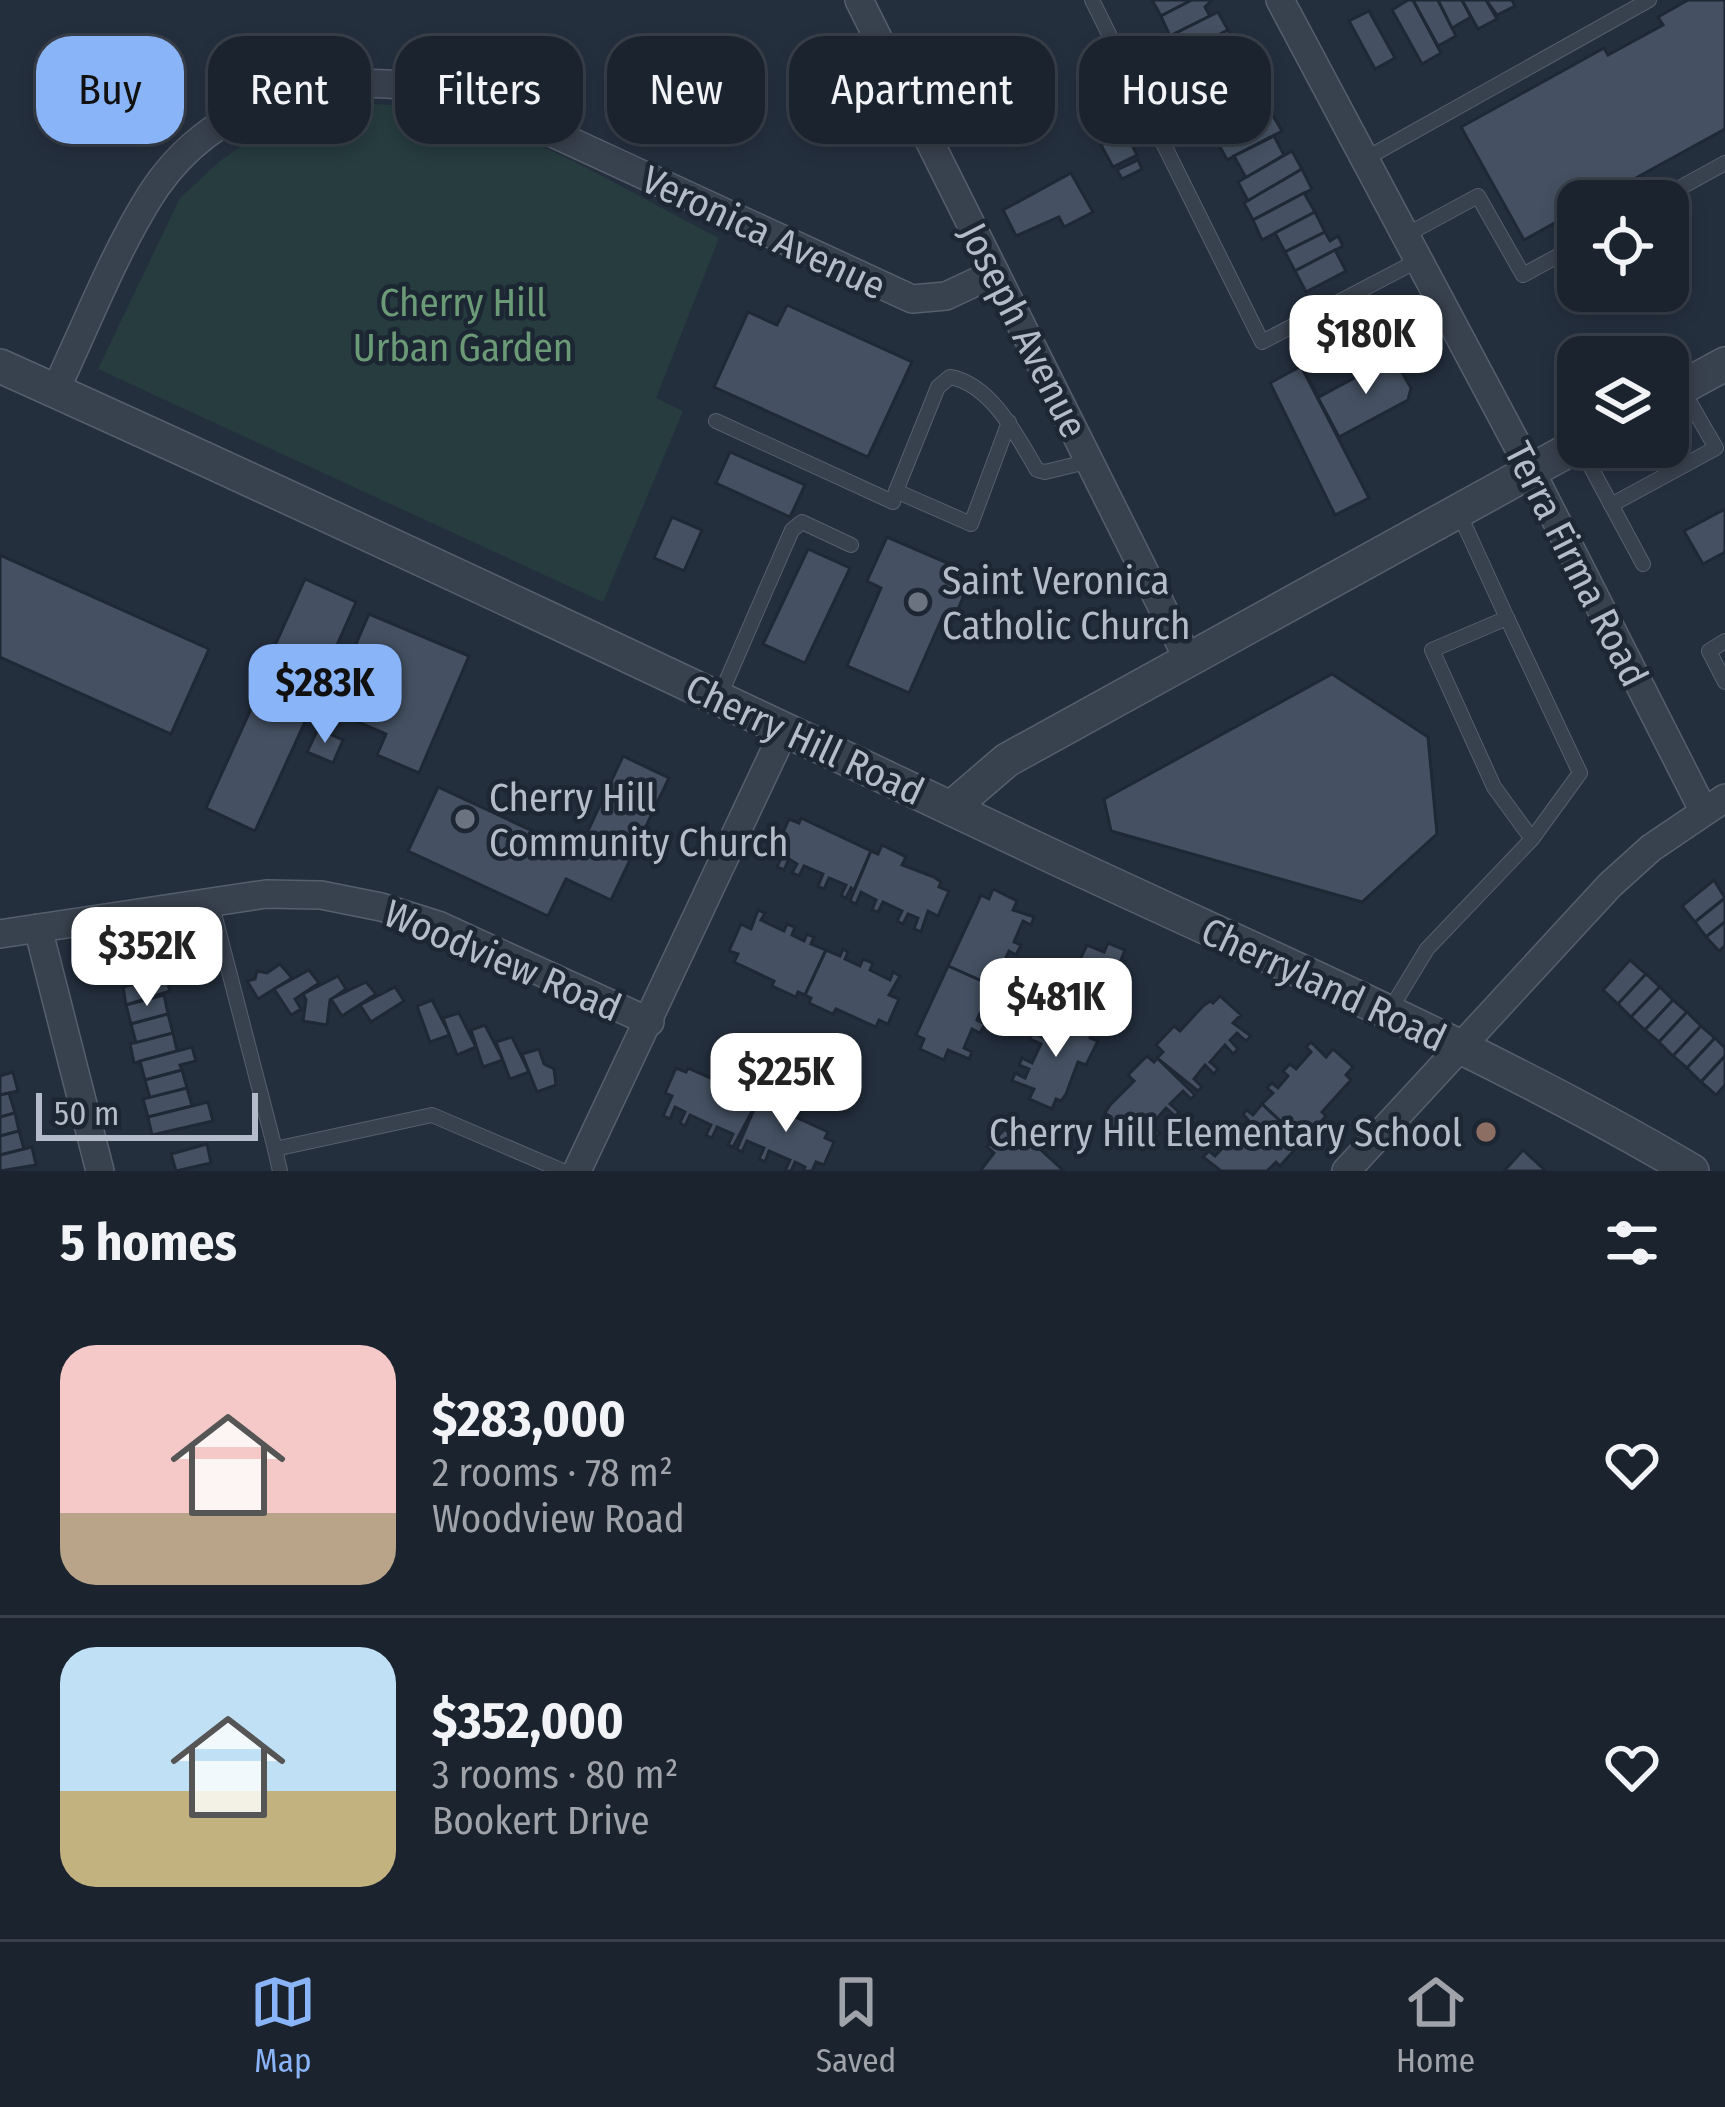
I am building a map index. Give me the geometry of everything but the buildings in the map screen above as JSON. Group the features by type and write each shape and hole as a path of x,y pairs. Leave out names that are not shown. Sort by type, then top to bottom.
{"street":[{"name":"Joseph Avenue","path":"859,0 1188,659"},
{"name":"Terra Firma Road","path":"1280,0 1714,804"},
{"name":"Veronica Avenue","path":"55,391 148,199 175,164 242,112 278,97 356,82 436,86 481,100 912,299 946,296 995,273"},
{"name":"Cherry Hill Road","path":"0,366 951,808 1006,760 1557,457"},
{"path":"1689,384 1724,366"},
{"path":"577,1171 785,729"},
{"path":"1346,1171 1610,885 1714,804"},
{"name":"Cherryland Road","path":"951,808 1461,1048 1691,1171"},
{"name":"Woodview Road","path":"0,934 266,894 302,895 380,907 438,925 650,1022"},
{"path":"38,928 100,1171"}],"lane":[{"path":"1092,0 1262,342 1411,248 1478,196 1523,275 1557,256"},
{"path":"1363,160 1648,0"},
{"path":"1689,183 1725,163"},
{"path":"716,421 892,502 938,387 950,377 965,380 1009,422 1037,470 1090,461"},
{"path":"1689,412 1716,448 1689,463"},
{"path":"896,491 970,524 1009,422"},
{"path":"1591,468 1643,564"},
{"path":"1611,505 1679,468"},
{"path":"1388,1015 1427,950 1532,839 1580,773 1458,511"},
{"path":"719,698 792,530 802,523 851,545"},
{"path":"1507,618 1432,650 1495,787 1532,839"},
{"path":"1725,641 1709,651 1725,682"},
{"path":"211,902 280,1171"},
{"path":"274,1149 432,1115 563,1171"}],"green space":[{"name":"Cherry Hill Urban Garden","path":"371,104 395,106 395,144 536,144 719,238 656,398 683,411 603,602 98,369 180,198 244,144 371,144"}],"place":[{"name":"Saint Veronica Catholic Church","path":"918,602"},
{"name":"Cherry Hill Community Church","path":"465,819"},
{"name":"Cherry Hill Elementary School","path":"1486,1132"}]}
